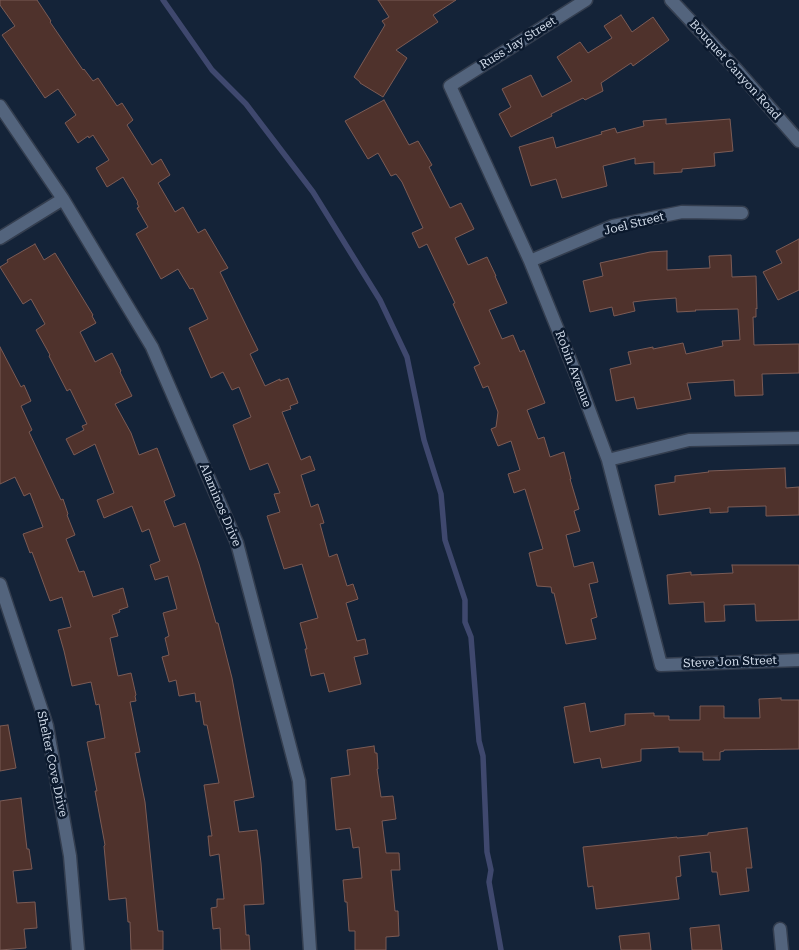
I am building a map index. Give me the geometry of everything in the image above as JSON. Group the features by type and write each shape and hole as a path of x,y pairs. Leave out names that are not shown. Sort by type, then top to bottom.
{"street":[{"name":"Russ Jay Street","path":"450,86 586,0"},
{"name":"Bouquet Canyon Road","path":"671,0 736,69 799,141"},
{"name":"Robin Avenue","path":"450,86 530,261 608,460 662,665"},
{"name":"Alaminos Drive","path":"0,106 63,199 152,347 237,543 299,781 310,950"},
{"path":"0,238 63,199"},
{"name":"Joel Street","path":"530,261 613,226 682,212 742,213"},
{"path":"608,460 689,440 799,438"},
{"name":"Shelter Cove Drive","path":"0,584 47,726 70,856 78,950"},
{"name":"Steve Jon Street","path":"662,665 799,660"},
{"path":"780,929 782,950"}],"building":[{"path":"0,0 37,0 83,70 93,81 98,78 117,106 122,103 133,120 127,125 152,165 161,159 170,175 158,183 175,212 183,207 198,233 205,229 228,268 220,272 258,350 250,354 265,386 280,379 280,381 288,378 298,403 290,406 291,409 282,412 301,460 310,456 315,470 301,475 311,507 318,504 324,523 320,524 329,557 337,554 347,586 353,584 358,599 346,603 357,641 365,639 368,654 354,657 361,684 329,692 324,673 311,676 305,649 307,649 300,623 318,618 302,564 284,569 267,516 280,512 274,494 280,493 268,463 250,470 233,425 251,417 239,387 232,390 223,372 211,378 189,328 208,319 193,288 190,289 178,269 161,279 136,234 148,227 137,208 139,207 138,202 123,177 107,187 96,168 109,160 93,135 78,143 65,123 76,115 58,89 45,98 2,35 15,26 0,5"},
{"path":"378,0 456,0 433,15 438,22 396,50 407,58 383,97 360,83 354,77 385,25 382,21 389,17"},
{"path":"621,15 632,32 653,17 669,40 633,66 631,63 601,83 603,91 585,100 583,98 551,114 552,116 511,137 499,114 511,107 502,89 531,75 542,97 572,81 557,57 580,42 588,53 612,38 604,26"},
{"path":"384,100 409,145 418,141 432,165 429,167 450,208 461,203 474,229 455,238 468,265 487,257 507,303 489,310 502,339 513,335 520,352 524,350 545,403 527,410 538,439 544,437 550,457 564,452 579,509 574,511 580,531 566,535 574,567 593,562 598,582 589,584 597,617 591,619 596,639 566,644 551,587 537,586 529,553 543,549 525,489 514,493 508,474 520,470 511,441 498,446 491,429 496,427 498,412 488,386 483,388 474,367 480,364 453,304 455,303 427,244 419,248 412,233 423,228 402,182 396,174 391,176 378,153 368,159 345,121"},
{"path":"666,119 666,124 730,119 733,151 714,153 715,166 682,169 682,172 654,174 654,162 635,164 635,158 603,166 607,186 562,198 556,179 531,186 519,147 553,137 556,148 602,134 601,132 615,128 617,133 644,126 643,121"},
{"path":"799,239 799,290 778,300 763,272 782,263 776,251"},
{"path":"35,244 44,260 55,253 93,315 96,323 80,332 95,362 112,353 121,371 132,396 115,404 131,433 139,455 157,448 175,496 164,501 174,527 185,523 216,623 218,623 232,678 254,797 234,801 239,832 257,830 261,863 264,904 244,905 246,935 249,935 250,950 221,950 220,928 213,929 211,908 217,907 217,899 224,899 219,854 210,856 208,836 212,836 204,785 219,783 207,725 204,725 200,701 196,702 195,693 179,696 176,680 169,682 162,657 169,655 165,638 169,636 163,613 177,609 168,576 155,580 150,565 160,561 149,529 142,532 132,506 104,518 97,500 114,493 95,444 74,455 66,439 84,430 82,426 87,424 70,389 67,391 36,330 45,324 31,299 23,304 0,267 8,262 7,260"},
{"path":"667,251 667,270 710,268 709,256 731,255 732,277 756,276 757,309 756,317 753,317 754,345 799,344 799,373 762,374 763,395 735,396 734,380 687,383 691,399 637,409 634,397 616,401 610,369 631,364 628,352 683,343 686,354 723,346 722,341 740,340 738,309 677,312 676,298 633,302 635,311 614,316 612,307 590,312 583,281 603,276 600,263 650,252"},
{"path":"0,347 21,387 24,385 31,401 21,406 32,430 29,432 61,500 63,499 75,535 66,539 79,572 84,571 93,597 123,588 128,607 112,615 118,636 110,638 118,676 131,673 136,695 136,701 130,702 140,752 135,753 145,802 158,931 163,931 163,950 131,950 130,922 128,922 126,898 109,900 105,845 87,742 105,738 99,704 96,705 91,682 72,686 58,630 71,627 62,597 50,601 32,552 30,553 23,534 43,527 30,493 24,496 15,477 0,484"},
{"path":"785,468 786,488 799,487 799,515 766,516 766,506 728,507 728,512 710,513 710,508 659,515 655,485 675,482 675,476 708,471"},
{"path":"732,565 799,565 799,620 756,621 755,604 724,605 725,621 705,622 704,602 669,604 667,575 691,572 691,575 733,573"},
{"path":"781,698 781,700 799,700 799,749 724,750 720,752 720,760 703,760 703,752 679,752 679,747 641,749 641,761 602,768 600,758 574,763 564,707 585,703 590,732 625,725 625,714 654,713 654,716 669,716 669,720 700,720 700,706 724,706 724,718 760,718 759,699"},
{"path":"8,725 16,768 0,771 0,726"},
{"path":"374,746 375,753 377,753 381,797 393,796 396,819 382,821 386,853 399,853 400,870 391,870 395,911 398,911 399,936 386,937 386,950 355,950 355,931 349,931 343,880 362,878 359,847 353,848 350,828 336,830 331,778 350,775 347,750"},
{"path":"21,798 27,849 29,849 32,869 13,871 17,903 35,902 37,928 24,929 26,948 0,950 0,801"},
{"path":"747,828 752,868 746,868 749,891 720,895 717,872 712,872 710,852 679,856 681,876 676,877 679,899 596,909 593,886 588,887 583,847 708,835 708,833"},
{"path":"719,925 722,950 692,950 690,928"},
{"path":"649,933 651,950 621,950 619,936"}],"waterway":[{"path":"163,0 212,70 246,104 313,192 380,300 407,357 424,440 441,494 445,540 465,600 465,622 471,637 479,741 483,756 487,852 491,870 489,882 501,950"}]}
